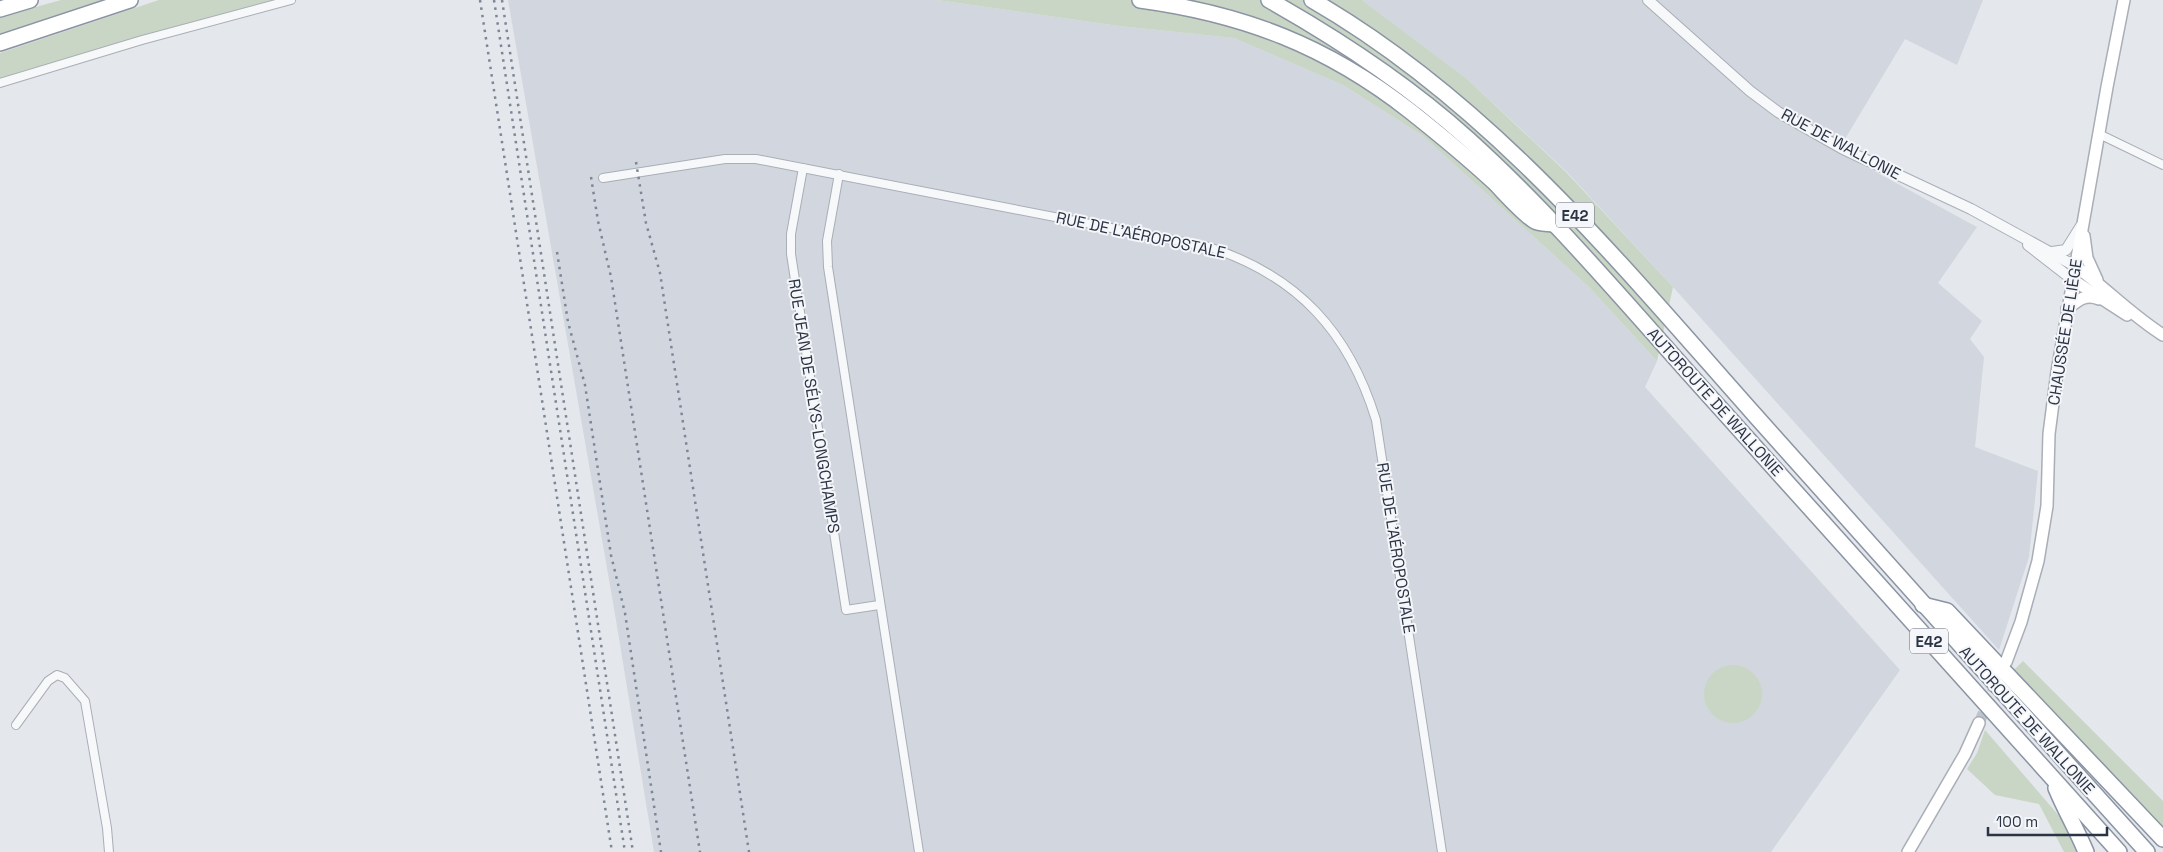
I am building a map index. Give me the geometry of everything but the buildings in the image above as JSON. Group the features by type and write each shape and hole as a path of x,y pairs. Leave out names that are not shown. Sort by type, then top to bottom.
{"highway":[{"path":"0,9 30,0"},
{"path":"0,43 130,0"},
{"path":"1140,0 1180,5 1234,18 1306,45 1352,70 1408,110 1465,156 1536,221 1554,224"},
{"name":"AUTOROUTE DE WALLONIE","path":"1269,0 1350,48 1400,84 1468,139 1554,224 2118,852"},
{"name":"AUTOROUTE DE WALLONIE","path":"1312,0 1366,34 1404,61 1481,123 1534,173 1668,317 1923,605 2146,852"},
{"path":"1923,605 1947,611 2163,839"},
{"path":"2053,779 2066,813 2077,831 2086,852"},
{"path":"2092,822 2096,839 2107,852"}],"main road":[{"name":"CHAUSSÉE DE LIÈGE","path":"2006,662 2021,622 2038,561 2047,506 2050,421 2067,309 2124,0"},
{"path":"2083,224 2088,258 2099,284"},
{"path":"2075,266 2099,284 2138,319 2163,335"},
{"path":"2073,280 2102,300 2138,319"},
{"path":"2067,309 2084,297 2094,297 2102,300"},
{"path":"1908,852 1965,754 1979,723"}],"street":[{"path":"0,83 142,40 291,0"},
{"name":"RUE DE WALLONIE","path":"1648,0 1750,90 1778,112 1843,149 1958,203 2075,266"},
{"path":"2099,134 2163,165"},
{"name":"RUE DE L'AÉROPOSTALE","path":"603,178 741,158 839,174 1209,247 1234,255 1264,270 1293,290 1312,307 1335,334 1354,364 1368,395 1376,420 1442,852"},
{"name":"RUE JEAN DE SÉLYS-LONGCHAMPS","path":"802,168 791,234 791,254 846,610 879,605"},
{"name":"RUE JEAN DE SÉLYS-LONGCHAMPS","path":"839,174 827,241 828,267 879,605 919,852"},
{"path":"2051,252 2065,250 2071,244 2083,224"},
{"name":"RUE DE WALLONIE","path":"2003,226 2073,280"},
{"path":"16,725 48,682 57,675 62,676 85,701 107,828 109,852"}],"shaded area":[{"path":"508,0 937,0 1119,26 1234,38 1343,85 1423,136 1589,287 1657,361 1645,387 1900,670 1771,852 654,852 615,614"},
{"path":"1362,0 1983,0 1957,65 1905,39 1839,152 1977,227 1938,283 1982,321 1970,339 1984,357 1975,447 2038,471 2029,557 1999,650 1673,287 1567,172 1467,79"}],"green space":[{"path":"61,0 108,0 0,36 0,17"},
{"path":"159,0 284,0 0,80 0,53"},
{"path":"937,0 1362,0 1467,79 1566,172 1673,287 1657,361 1589,287 1423,136 1343,85 1234,38 1119,26"},
{"path":"2023,661 2163,801 2163,828 2012,672"},
{"path":"1733,665 1744,667 1757,678 1762,694 1760,705 1749,718 1733,723 1722,721 1709,710 1704,694 1706,683 1717,670"},
{"path":"1985,730 2060,817 2078,852 2064,852 2039,804 1995,795 1967,769 1977,753"}],"tunnel":[{"path":"1979,723 1998,679"}],"railway":[{"path":"480,0 612,852"},
{"path":"494,0 625,852"},
{"path":"502,0 633,852"},
{"path":"636,162 646,223 660,273 749,852"},
{"path":"591,177 598,221 611,277 700,852"},
{"path":"557,252 568,322 585,385 611,555 625,613 661,852"}]}
